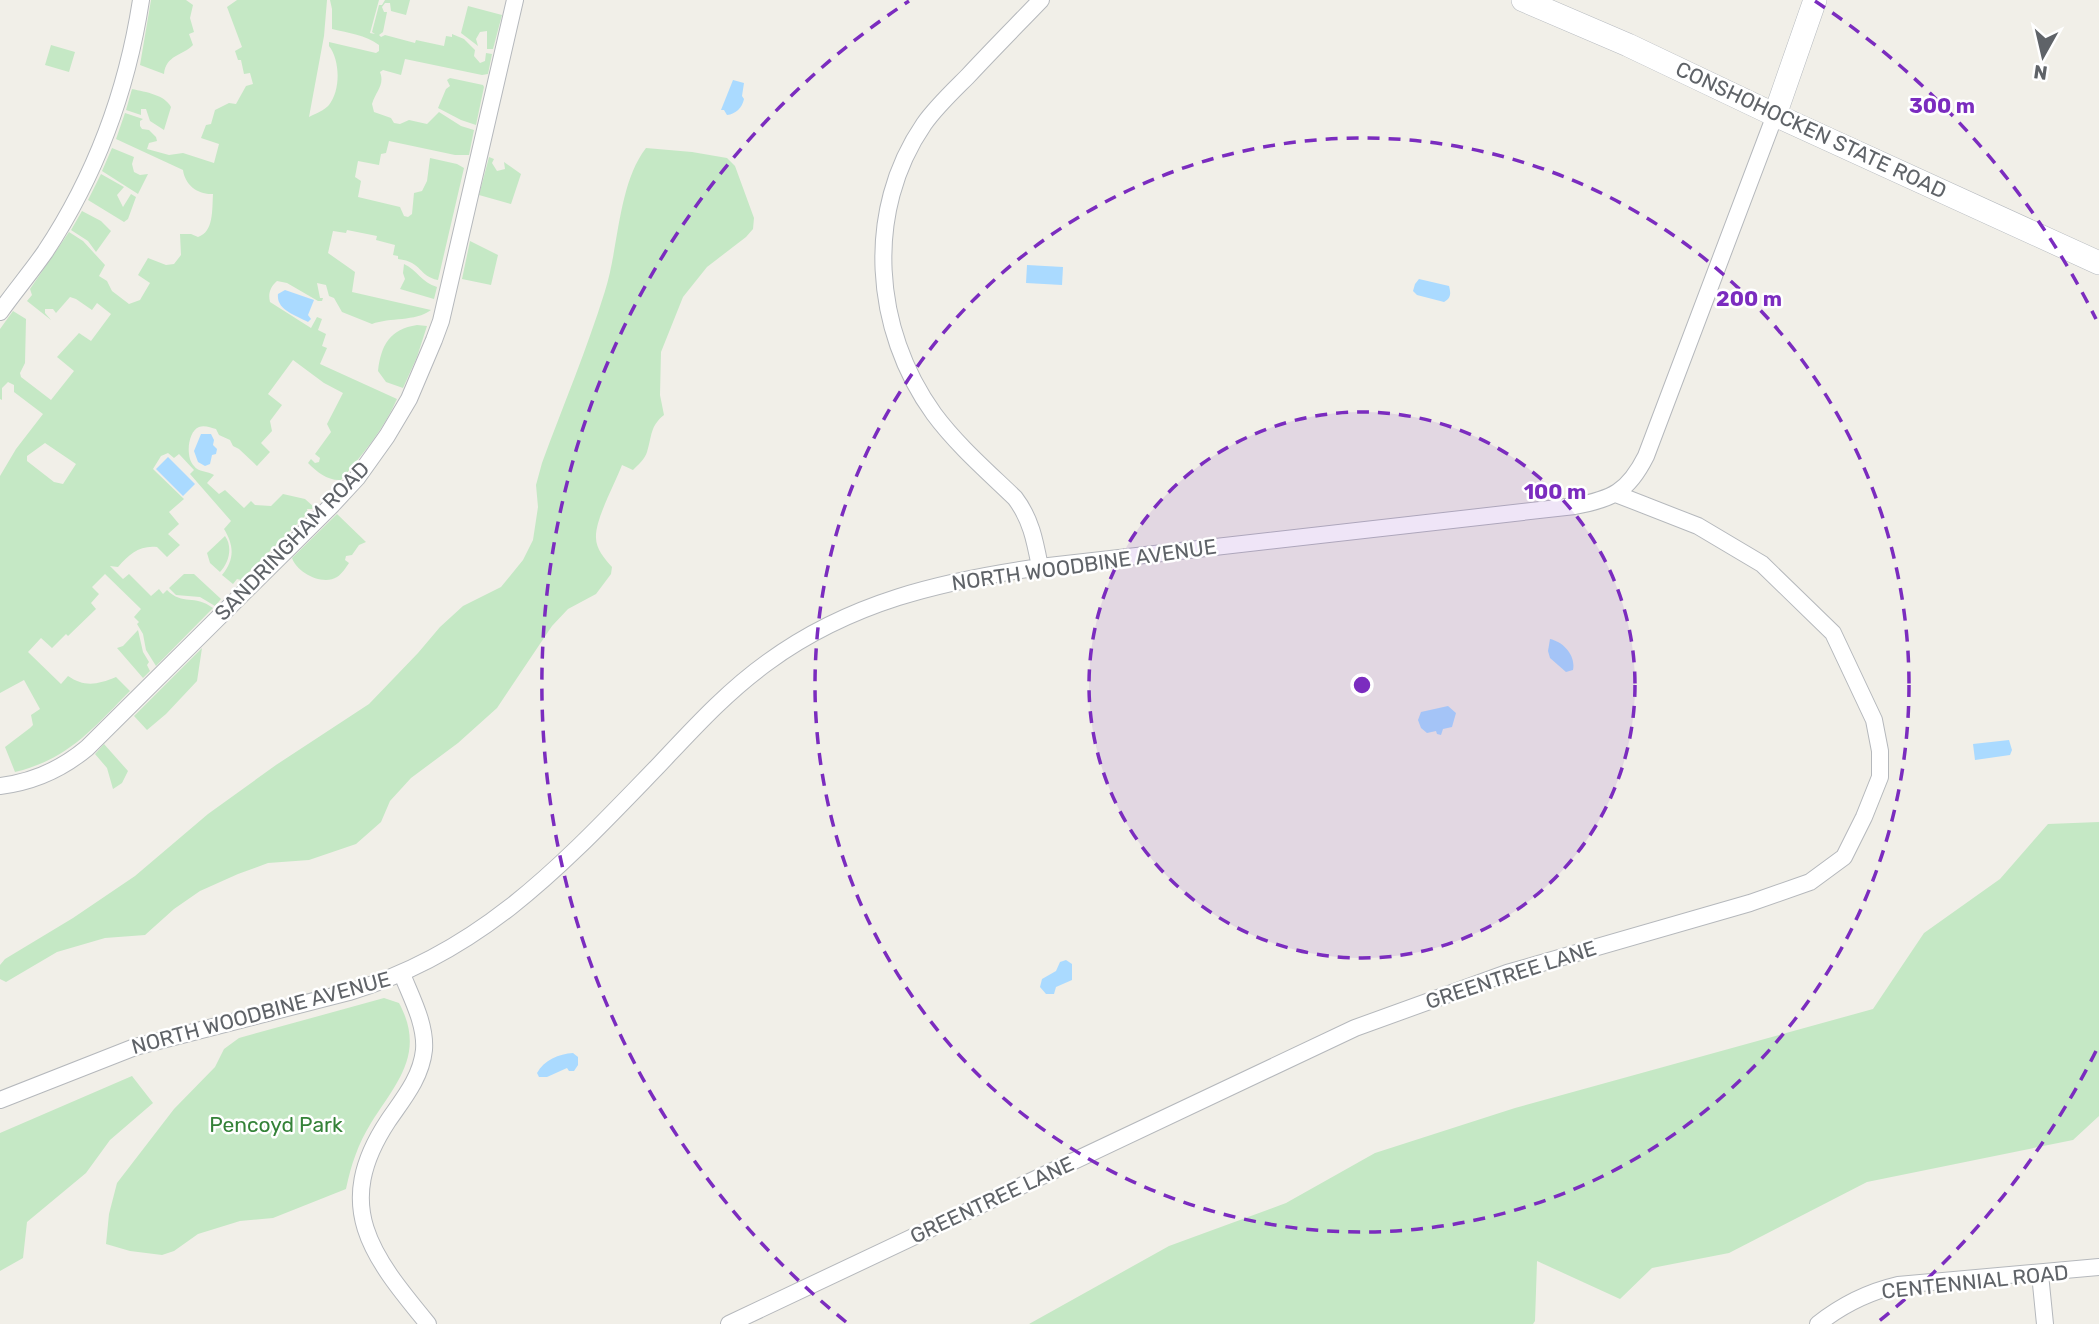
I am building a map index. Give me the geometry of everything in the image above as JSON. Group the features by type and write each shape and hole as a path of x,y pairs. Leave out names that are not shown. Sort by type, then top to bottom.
{"main road":[{"name":"CONSHOHOCKEN STATE ROAD","path":"1523,0 1629,45 2099,263"},
{"path":"1775,115 1815,0"}],"street":[{"path":"0,312 46,251 90,173 117,108 141,0"},
{"name":"SANDRINGHAM ROAD","path":"0,786 32,779 52,771 87,748 326,511 357,478 381,446 413,392 440,325 515,0"},
{"path":"1040,567 1035,537 1024,510 947,431 911,378 888,316 883,270 890,203 903,161 912,143 936,109 1041,0"},
{"path":"1616,494 1630,482 1646,456 1775,115"},
{"name":"NORTH WOODBINE AVENUE","path":"0,1100 135,1046 349,992 402,974 427,962 469,937 521,899 572,855 728,693 769,661 818,630 872,605 926,587 980,575 1575,506 1593,503 1616,494"},
{"name":"GREENTREE LANE","path":"729,1324 1355,1028 1507,973 1743,905 1810,882 1843,856 1864,817 1880,777 1880,751 1874,720 1833,633 1762,564 1698,526 1616,494"},
{"path":"402,974 422,1031 422,1062 407,1094 369,1153 360,1189 361,1209 370,1243 402,1292 428,1324"},
{"name":"CENTENNIAL ROAD","path":"1818,1324 1849,1303 1898,1285 2099,1268"},
{"path":"2040,1274 2045,1324"}],"green space":[{"path":"151,0 186,0 193,5 190,18 194,32 189,34 193,45 171,59 164,74 140,65"},
{"path":"237,0 327,0 324,36 309,117 327,107 336,91 337,67 329,42 376,53 379,51 379,45 368,39 332,29 330,0 379,0 370,33 375,34 372,32 379,5 385,0 410,0 406,15 391,11 390,3 385,3 382,7 384,12 387,12 383,32 379,35 381,37 385,35 415,43 416,40 444,46 446,36 452,37 452,34 464,39 475,50 474,56 480,63 485,61 486,53 492,54 488,74 482,75 405,59 401,75 383,70 380,72 381,84 372,104 374,112 391,118 394,123 400,124 409,120 427,124 439,112 461,126 474,130 469,155 455,155 389,141 386,153 381,154 379,165 358,161 355,177 361,181 358,197 400,207 404,216 408,217 412,214 414,193 422,191 427,181 430,158 464,168 438,280 412,263 398,259 398,256 393,255 395,245 376,240 377,236 347,230 346,233 333,231 328,253 355,272 352,292 431,310 410,318 372,324 342,312 334,298 329,296 326,285 317,283 320,298 323,298 318,301 287,283 275,283 270,291 270,302 311,328 317,317 322,319 318,330 326,334 322,346 327,348 320,364 397,399 392,410 341,480 319,473 308,463 311,459 315,463 319,462 320,458 315,454 331,432 327,424 343,393 324,383 293,360 268,394 282,405 270,421 272,431 261,443 270,452 257,466 233,446 230,440 219,435 216,429 203,426 195,429 190,439 189,457 196,468 214,475 207,483 219,494 225,490 244,508 251,501 255,505 271,506 283,494 305,499 314,507 307,509 308,513 241,580 237,579 233,584 222,575 232,551 224,529 231,521 190,474 194,470 179,454 174,458 168,453 161,456 153,469 184,499 169,512 179,524 168,534 180,545 167,557 157,547 145,547 131,554 118,567 110,566 123,579 129,574 151,596 159,589 163,594 167,590 178,598 200,602 213,608 156,666 146,650 143,634 137,624 139,622 134,617 141,609 105,574 92,587 99,594 91,603 96,609 52,648 41,638 28,652 61,684 68,676 91,684 116,677 130,691 91,730 65,751 15,772 5,747 33,725 31,715 40,709 24,680 0,693 0,476 16,449 43,414 14,392 14,385 8,382 2,388 2,400 0,399 0,329 13,311 26,319 25,363 21,377 51,400 74,371 57,357 79,333 91,341 111,314 97,303 92,310 70,297 56,313 53,309 45,309 51,320 27,301 32,295 30,289 69,232 83,241 105,265 99,276 129,304 140,300 150,283 138,275 148,258 166,265 174,264 181,255 180,234 198,237 207,230 211,219 213,194 202,193 193,188 186,180 183,170 116,139 125,113 143,119 140,121 142,129 149,130 156,137 157,141 149,143 147,149 169,155 183,153 214,163 219,144 201,138 206,125 211,124 215,110 229,103 236,104 246,86 253,84 250,73 244,74 241,60 238,60 235,51 242,47 227,7","holes":["45,443 76,464 63,484 54,482 27,461 27,456"]},
{"path":"468,6 502,15 493,49 487,49 487,31 480,32 476,39 478,46 461,33"},
{"path":"51,45 75,52 69,72 45,65"},
{"path":"450,78 483,85 476,125 438,108 450,86 447,80"},
{"path":"132,89 154,95 168,103 171,107 164,130 150,121 146,109 141,109 141,115 126,110"},
{"path":"112,148 134,157 134,172 140,175 148,174 138,194 102,171"},
{"path":"646,148 727,158 735,166 754,218 753,229 707,267 683,297 661,352 660,395 664,415 654,427 647,452 641,462 633,470 622,465 599,521 596,538 598,546 612,567 611,574 596,594 568,609 552,626 497,708 458,743 411,778 390,801 381,822 356,844 309,860 268,863 238,874 200,891 174,909 145,935 105,938 57,952 6,982 0,979 0,965 5,959 135,876 208,814 369,704 440,627 463,606 501,587 523,560 533,540 538,507 536,485 542,463 598,313 610,274 624,197"},
{"path":"489,157 494,159 492,163 497,171 505,169 504,162 521,174 511,204 479,195"},
{"path":"101,174 124,187 117,195 123,207 131,194 136,197 128,219 124,222 88,200"},
{"path":"82,211 101,221 111,231 96,252 88,241 71,230"},
{"path":"470,241 498,255 491,285 462,279"},
{"path":"404,264 427,283 437,287 434,299 400,289 405,279"},
{"path":"417,325 427,326 403,388 386,382 378,371 388,340 400,330"},
{"path":"337,514 366,542 359,545 352,555 346,556 345,560 349,563 337,577 318,579 299,569 292,558"},
{"path":"225,536 229,555 220,572 210,563 207,553"},
{"path":"184,574 194,574 221,599 215,606 200,597 176,595 169,588"},
{"path":"138,630 150,671 143,678 117,648 123,646"},
{"path":"202,648 197,681 147,730 134,716"},
{"path":"104,744 128,771 122,783 113,789 107,768 95,754"},
{"path":"2099,822 2099,1116 2073,1140 1867,1182 1729,1253 1652,1268 1620,1299 1537,1261 1533,1324 1029,1324 1169,1246 1286,1203 1375,1153 1515,1108 1873,1009 1924,933 2000,879 2048,824"},
{"name":"Pencoyd Park","path":"384,998 399,1003 407,1021 409,1052 398,1080 362,1139 346,1189 273,1218 240,1221 198,1234 174,1251 162,1255 130,1251 106,1244 109,1214 117,1183 174,1109 215,1067 224,1049 239,1038"},
{"path":"132,1076 153,1103 110,1140 86,1173 27,1222 23,1258 0,1271 0,1133"}],"water":[{"path":"733,80 744,83 744,99 738,110 727,115 721,110"},
{"path":"1027,265 1063,267 1062,285 1026,283"},
{"path":"1419,279 1449,286 1449,297 1444,302 1417,295 1413,291"},
{"path":"285,290 314,300 308,315 311,319 308,322 280,304 278,294"},
{"path":"201,434 211,434 213,445 217,449 210,464 205,466 198,462 194,451"},
{"path":"168,457 195,484 183,496 156,469"},
{"path":"1550,639 1568,650 1573,660 1573,670 1566,672 1550,658"},
{"path":"1448,706 1456,713 1452,727 1443,729 1441,735 1436,731 1427,733 1421,728 1418,720 1421,712"},
{"path":"2009,740 2012,750 2010,755 1975,760 1973,744"},
{"path":"1066,960 1072,964 1072,980 1056,987 1054,994 1046,994 1040,987 1042,979 1056,971 1060,962"},
{"path":"573,1053 578,1057 578,1065 574,1071 567,1068 547,1077 539,1077 537,1073 548,1061"}]}
